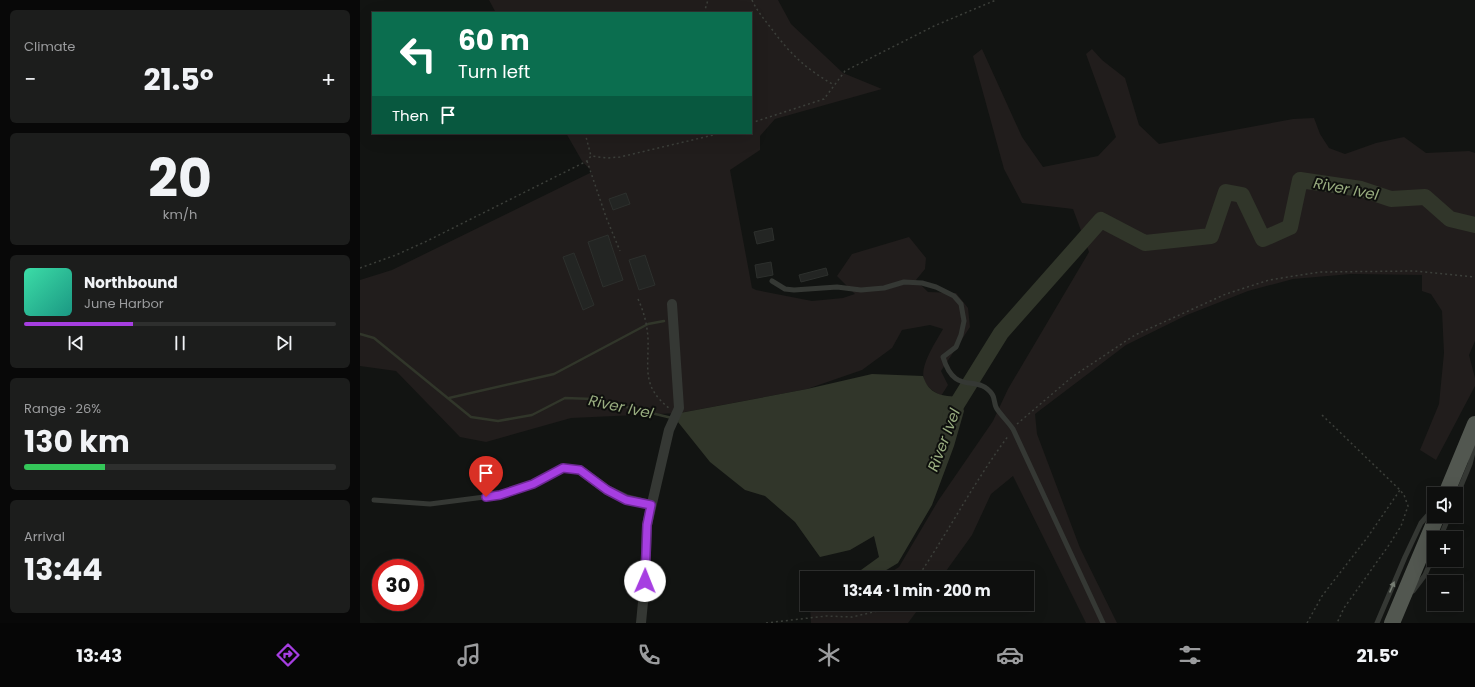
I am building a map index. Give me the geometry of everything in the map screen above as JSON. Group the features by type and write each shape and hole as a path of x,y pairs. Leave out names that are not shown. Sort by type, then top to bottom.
{"main road":[{"path":"1449,487 1475,424"},
{"path":"1394,617 1434,523"}],"street":[{"path":"641,623 645,581 647,525 669,430 679,408 672,304"},
{"path":"580,470 607,490 626,500 651,505"}],"lane":[{"path":"772,281 785,289 794,290 837,287 861,290 884,288 904,282 922,283 936,287 954,296 961,304 964,321 961,335 956,347 943,357 946,367 950,374 960,382 983,386 992,395 996,408 1013,428 1103,623"},
{"path":"1461,487 1470,464 1475,445"},
{"path":"374,500 430,504 500,495 533,484 563,468 580,470"},
{"path":"1377,623 1405,557 1421,523 1427,516"},
{"path":"1394,617 1425,574 1428,567"}],"path":[{"path":"704,12 708,0"},
{"path":"752,0 756,9 797,59 815,74 835,85"},
{"path":"752,123 824,99 845,71 934,26 996,0"},
{"path":"585,134 591,156"},
{"path":"591,156 607,158 626,156 718,134"},
{"path":"360,268 396,255 427,241 587,161 591,156"},
{"path":"587,161 606,217 620,251"},
{"path":"1018,423 1072,377 1135,335 1226,294 1269,280 1320,272 1414,271 1475,277"},
{"path":"638,299 647,328 648,378 657,397 676,415"},
{"path":"1322,415 1400,490 1404,495 1408,506 1401,526 1389,546 1344,608 1337,623"},
{"path":"922,571 993,456 1013,428"},
{"path":"1307,623 1322,596 1362,544 1400,490"},
{"path":"766,623 826,616 852,617 878,611"}],"shaded area":[{"path":"489,0 778,0 791,24 843,73 882,89 775,119 760,136 760,150 730,170 752,288 812,301 843,298 855,294 837,276 852,254 909,237 926,258 925,269 916,280 928,292 956,293 968,308 970,327 941,371 948,385 941,396 927,386 924,378 923,371 928,356 943,329 930,325 902,330 892,348 862,370 807,389 680,413 571,418 486,442 460,437 396,371 360,366 360,280 392,270 592,172 582,161 567,134 752,134 752,12 495,12"},
{"path":"982,49 1022,137 1043,167 1098,156 1116,137 1086,54 1092,49 1102,60 1125,78 1139,125 1159,144 1293,119 1314,118 1320,134 1329,148 1345,154 1376,143 1404,137 1426,153 1469,151 1475,153 1475,341 1469,355 1475,378 1475,386 1436,460 1420,450 1439,404 1444,353 1442,311 1431,294 1422,291 1422,275 1351,274 1293,279 1248,291 1187,315 1126,345 1035,414 1037,434 1080,548 1117,623 1086,623 1013,476 991,494 972,535 946,571 893,571 899,567 938,501 993,421 1008,389 1089,252 1073,209 1022,203 1004,169 973,56"},
{"path":"810,611 917,611 908,623 811,623"}],"water":[{"path":"872,374 923,376 933,391 942,395 960,397 964,411 954,446 932,505 898,563 885,571 861,571 879,557 874,536 850,550 820,557 795,522 765,496 745,490 710,462 678,422 680,413 807,389"}],"building":[{"path":"626,193 630,204 613,210 609,199"},
{"path":"772,228 774,240 757,244 754,232"},
{"path":"608,235 623,280 603,287 588,242"},
{"path":"574,253 594,305 583,310 563,257"},
{"path":"645,255 655,285 639,290 629,260"},
{"path":"771,262 773,275 757,278 755,265"},
{"path":"826,268 828,275 801,282 799,275"}],"waterway":[{"name":"River Ivel","path":"950,418 952,412 1001,333 1101,220 1145,243 1211,236 1226,192 1242,195 1263,239 1290,227 1300,180 1361,189 1391,199 1425,197 1450,219 1475,225"},
{"path":"449,398 554,374 648,324 664,321"},
{"name":"River Ivel","path":"360,334 374,338 471,417 498,421 532,415 565,398 593,399 672,418"}],"route":[{"path":"486,497 500,495 533,484 563,468 580,470 607,490 626,500 651,505 647,525 645,581"}]}
